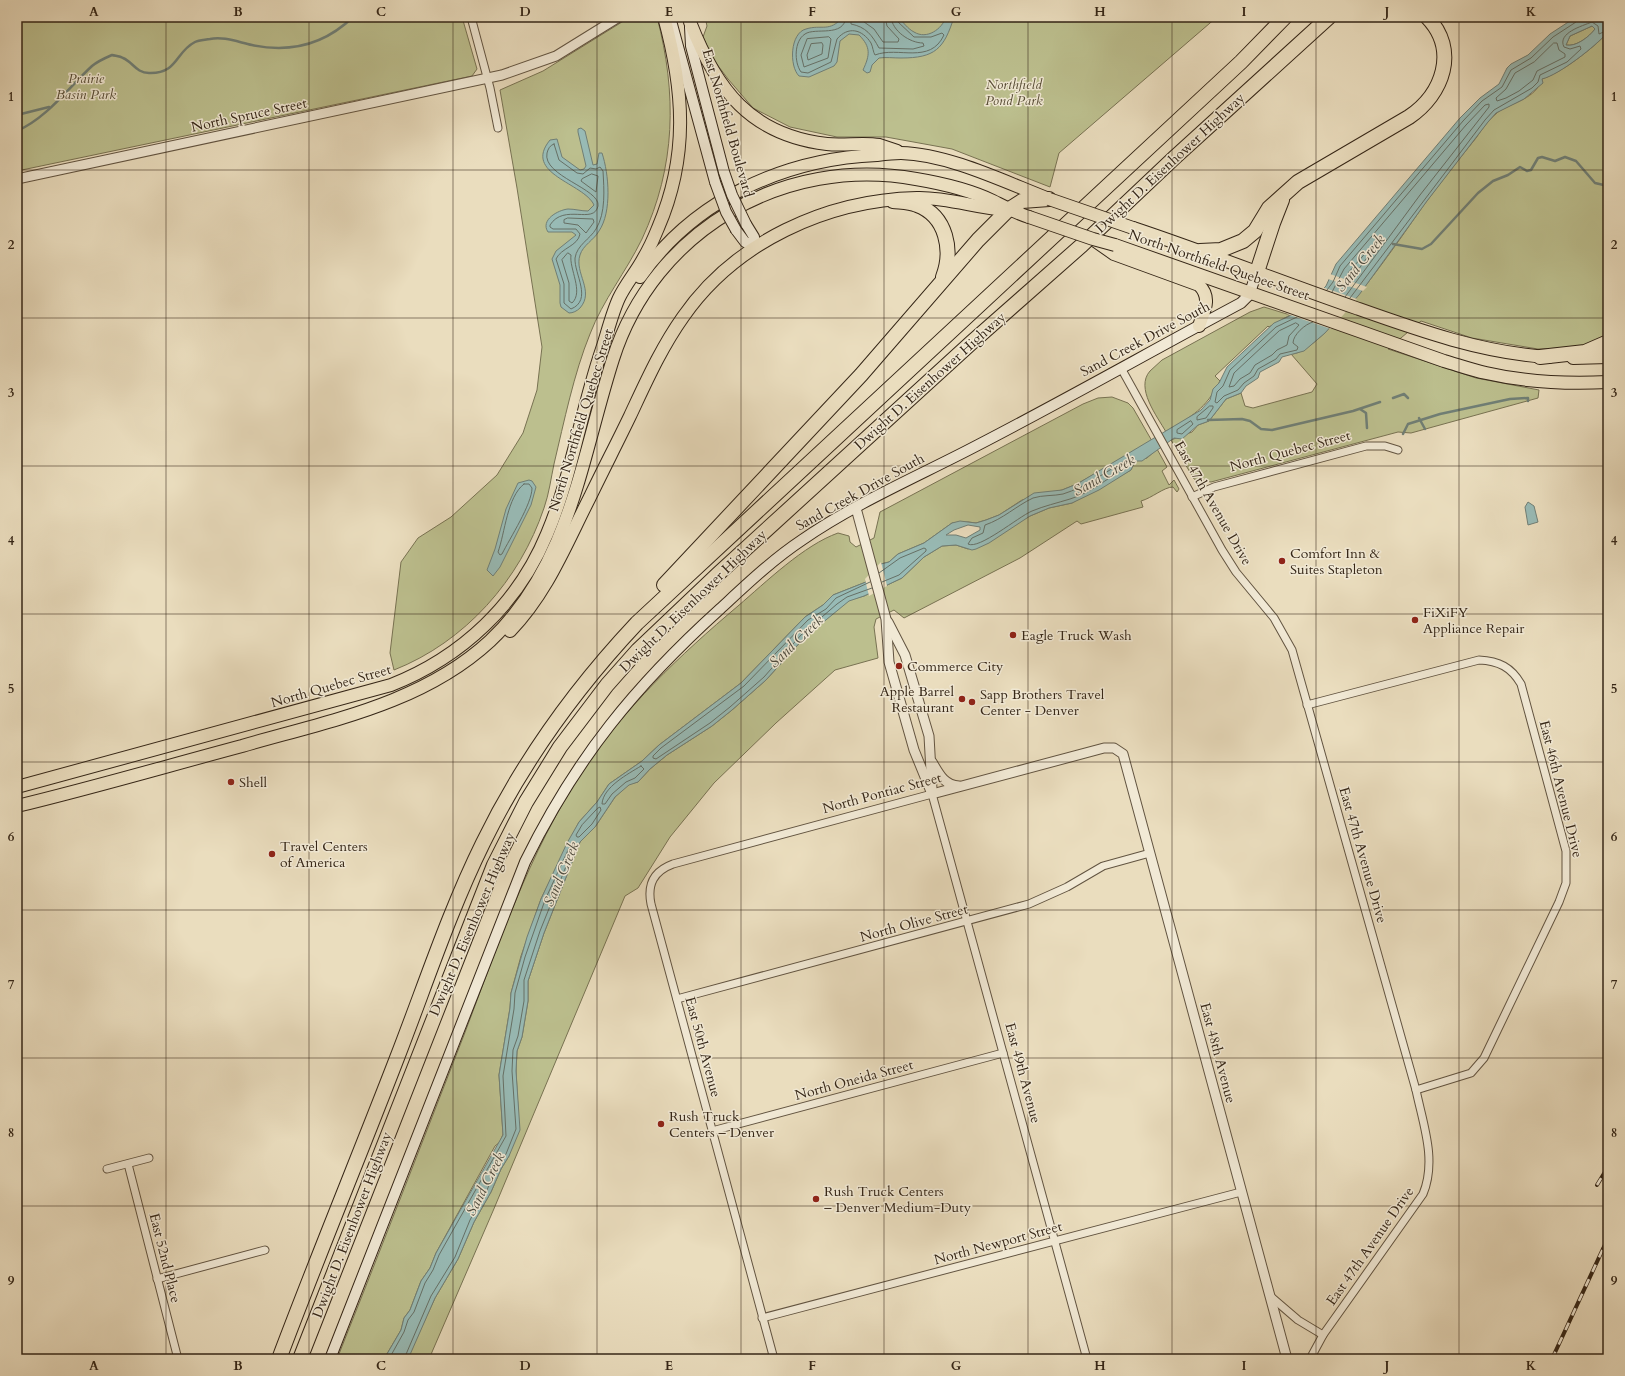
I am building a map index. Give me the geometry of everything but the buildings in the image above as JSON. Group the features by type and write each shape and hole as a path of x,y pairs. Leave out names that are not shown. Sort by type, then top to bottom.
{"highway":[{"name":"Dwight D. Eisenhower Highway","path":"279,1359 456,904 482,845 515,784 546,734 580,688 617,644 729,536 1241,62 1285,17"},
{"path":"1200,251 1221,250 1243,242 1255,232 1269,208 1286,192 1316,170 1409,117 1425,105 1431,98 1440,82 1443,72 1443,53 1438,35 1427,17"},
{"name":"Dwight D. Eisenhower Highway","path":"300,1359 494,865 526,802 574,727 607,685 638,650 718,574 971,343 1082,245 1174,158 1329,18"},
{"path":"1257,272 1273,223 1286,192"},
{"path":"617,644 640,610 845,392 941,283 1008,210 1022,201 1049,199"},
{"path":"893,201 910,203 924,208 942,226 947,241 949,255 948,265 941,283"},
{"path":"1540,357 1585,352 1608,342"}],"main road":[{"name":"East Northfield Boulevard","path":"666,17 715,182 726,212 736,230 746,242 755,246"},
{"path":"610,328 619,299 644,258 659,227 672,188 676,166 680,131 680,95 676,62 666,17"},
{"name":"East Northfield Boulevard","path":"689,19 691,46 724,172 734,200 754,237 755,246"},
{"path":"689,19 706,60 728,94 752,116 766,125 778,132 809,141 841,145 878,145 901,153"},
{"name":"North Northfield Quebec Street","path":"610,328 635,285 663,249 695,220 732,194 778,173 815,162 840,157 901,153 960,165 1049,199 1200,251 1412,328 1486,349 1540,357 1567,358 1608,356"},
{"name":"North Northfield Quebec Street","path":"491,640 514,615 530,593 556,546 575,492 613,358 626,325 659,274 675,255 697,235 730,211 760,196 807,182 844,176 914,178 991,200 1008,210 1093,239 1112,248 1250,292 1486,373 1528,379 1575,383 1608,383"},
{"path":"17,806 182,762 383,705 442,678 469,660 491,640 511,630 534,603 549,579 648,377 680,320 716,278 755,246 788,228 823,215 852,207 915,198 939,199 989,209 1008,210"},
{"path":"1112,248 1199,286 1204,290 1207,301 1199,326"},
{"name":"Sand Creek Drive South","path":"330,1359 515,886 537,837 572,776 630,698 699,628 783,554 817,530 1241,303 1247,298 1257,272"},
{"name":"North Quebec Street","path":"17,787 375,691 406,680 453,653 483,628 501,608 528,572 542,546 558,503 595,371 610,328"}],"street":[{"path":"471,17 498,128"},
{"name":"North Spruce Street","path":"17,179 487,79 536,64 556,56 619,17"},
{"name":"East 47th Avenue Drive","path":"1121,368 1182,479 1233,567 1281,628 1296,662 1416,1090 1429,1153 1429,1176 1427,1184 1416,1206 1323,1335 1310,1359"},
{"name":"North Quebec Street","path":"1192,496 1214,487 1366,446 1380,445 1398,450"},
{"name":"East 49th Avenue","path":"856,508 886,619 889,662 912,744 932,794 1087,1359"},
{"name":"East 49th Avenue","path":"886,619 905,655 929,736 932,761 932,794"},
{"name":"East 46th Avenue Drive","path":"1308,705 1479,660 1497,662 1515,673 1521,684 1566,851 1566,883 1556,909 1484,1058 1471,1073 1416,1090"},
{"name":"North Pontiac Street","path":"652,880 658,872 673,864 961,786 1104,748 1114,748 1123,754"},
{"name":"East 48th Avenue","path":"1123,754 1287,1359"},
{"path":"932,761 944,780 951,785 961,786"},
{"name":"North Olive Street","path":"677,999 1041,900 1103,866 1150,853"},
{"name":"East 50th Avenue","path":"652,880 650,888 651,904 774,1359"},
{"name":"North Oneida Street","path":"712,1131 1003,1053"},
{"path":"107,1169 149,1158"},
{"name":"East 52nd Place","path":"128,1164 178,1359"},
{"name":"North Newport Street","path":"762,1318 1241,1192"},
{"path":"157,1279 265,1250"},
{"path":"1270,1296 1292,1316 1323,1335"}],"green space":[{"name":"Prairie Basin Park","path":"17,17 462,17 477,69 472,76 17,171"},
{"path":"630,17 657,17 668,74 670,130 662,184 653,212 642,239 601,309 584,349 570,398 546,503 534,534 520,560 505,584 487,606 466,625 444,643 420,658 394,670 390,653 401,562 418,538 451,517 497,475 523,433 537,390 542,347 500,90 543,71"},
{"name":"Northfield Pond Park","path":"705,17 1217,17 1059,153 1050,187 952,149 886,137 837,137 790,127 753,108 728,79 713,59 703,37 707,26"},
{"path":"1592,26 1595,29 1586,38 1578,43 1566,45 1570,36"},
{"path":"1608,32 1608,336 1586,347 1538,349 1472,338 1421,321 1388,349 1476,378 1539,390 1538,398 1411,433 1398,432 1211,482 1194,479 1171,440 1192,432 1198,425 1209,421 1226,399 1241,393 1245,406 1253,408 1312,392 1317,384 1291,354 1305,349 1343,314 1383,263 1426,202 1486,124 1498,112 1530,95 1539,86 1541,79 1557,72 1577,59 1595,45"},
{"path":"1264,307 1290,315 1269,327 1268,326 1215,376 1220,381 1209,399 1198,411 1166,432 1153,410 1146,394 1146,378 1150,371 1162,360 1250,312"},
{"path":"1112,397 1128,403 1133,408 1152,441 1077,484 1062,490 1022,500 999,515 986,520 976,523 952,523 924,543 898,554 889,562 881,564 866,582 833,595 823,605 805,617 741,683 659,745 642,761 609,784 597,802 579,822 541,899 521,956 511,993 499,1075 503,1134 500,1142 495,1146 436,1253 430,1268 421,1281 410,1310 404,1318 401,1330 384,1359 337,1359 502,934 530,867 563,803 582,772 616,726 674,663 773,576 812,546 838,533 849,536 850,542 856,547 874,538 880,512 1083,404 1098,398"},
{"path":"1157,449 1167,467 1162,471 1169,485 1174,480 1179,489 1177,492 1173,487 1169,487 1141,501 1143,507 1081,524 1077,521 1020,558 904,618 894,610 876,619 874,627 878,658 835,670 776,723 714,783 670,837 638,888 625,896 493,1211 429,1359 407,1359 435,1298 458,1259 474,1222 509,1156 518,1109 516,1071 517,1051 522,1037 528,1001 528,981 544,933 580,842 595,827 615,797 629,784 638,782 650,769 667,755 712,726 732,710 766,680 804,638 849,600 864,596 902,578 924,557 942,546 956,545 968,549 1030,516 1049,508 1072,503 1131,470 1135,461 1147,458"}],"water":[{"path":"843,17 898,17 912,31 924,35 938,29 946,17 954,17 942,44 930,53 913,58 879,58 872,65 870,72 867,73 863,70 868,55 866,43 859,35 849,34 840,41 837,62 834,66 809,77 799,76 794,65 793,58 794,43 797,37 806,29 829,27 834,25"},
{"name":"Sand Creek","path":"1576,17 1608,17 1608,32 1595,45 1558,72 1542,79 1543,83 1524,99 1496,113 1427,201 1359,295 1325,333 1304,351 1282,357 1279,362 1260,372 1258,378 1246,386 1241,393 1226,399 1209,421 1198,425 1182,439 1174,438 1142,461 1135,461 1131,470 1099,490 1072,503 1049,508 1030,516 989,543 976,549 972,550 956,545 942,546 924,557 902,578 864,596 849,601 804,638 766,680 732,710 712,726 667,755 650,769 638,782 629,785 615,797 595,827 580,842 544,933 528,981 528,1001 522,1037 517,1051 516,1071 520,1130 491,1192 474,1222 458,1259 435,1298 409,1357 407,1359 384,1359 401,1330 404,1318 410,1310 421,1281 430,1268 436,1253 503,1135 499,1075 511,993 527,937 541,899 567,843 579,822 597,802 609,784 642,761 659,745 741,683 805,617 823,605 833,595 866,582 881,564 889,562 898,554 924,543 952,523 960,521 976,523 986,520 999,515 1034,493 1062,490 1077,484 1201,410 1210,400 1213,389 1219,383 1227,367 1274,323 1294,314 1307,305 1326,286 1336,264 1460,118 1480,98 1499,84 1507,68 1511,64 1528,55 1550,34","holes":["1592,26 1595,29 1586,38 1578,43 1566,45 1570,36","968,525 980,527 980,530 966,538 956,535 946,535 954,530"]},
{"path":"581,128 585,131 593,165 597,164 599,153 602,153 608,182 608,204 603,223 599,231 581,251 580,255 579,262 585,289 584,302 578,310 569,313 561,307 560,285 552,259 556,251 576,235 572,232 548,232 546,223 551,216 560,211 568,209 588,211 594,205 588,197 579,190 549,170 544,161 543,152 550,140 557,139 562,157 580,170 584,169 586,166 578,132 578,129"},
{"path":"529,480 532,481 536,487 531,505 500,567 493,576 487,570 495,549 506,509 518,483"},
{"path":"1528,502 1534,506 1538,522 1528,525 1525,507"}],"pier":[{"path":"1330,274 1367,287 1363,291 1328,279"},
{"path":"1322,287 1357,299 1331,329 1287,314 1306,304"},
{"path":"881,562 887,586 869,596 865,579"}],"waterway":[{"path":"17,131 28,125 48,110 92,66 112,55 126,60 145,73 158,72 166,70 175,62 188,46 198,41 220,38 266,47 293,47 319,40 331,34 353,17"},
{"path":"17,115 49,107"},
{"name":"Sand Creek","path":"1393,244 1422,249 1431,244 1478,193 1493,181 1508,175 1520,167 1527,171 1531,170 1538,158 1542,157 1555,161 1565,157 1576,161 1595,183 1608,186"},
{"path":"1393,398 1404,394 1408,398"},
{"path":"1403,434 1408,424 1440,414 1510,399 1528,398 1528,401"},
{"path":"1208,420 1242,419 1250,421 1261,429 1272,430 1353,411 1380,402"},
{"path":"1360,409 1366,413 1367,428"},
{"path":"1419,418 1425,429"}],"railway":[{"path":"1597,1185 1608,1167"},
{"path":"1552,1359 1608,1238"}],"place":[{"name":"Comfort Inn & Suites Stapleton","path":"1282,561"},
{"name":"FiXiFY Appliance Repair","path":"1415,620"},
{"name":"Eagle Truck Wash","path":"1013,635"},
{"name":"Commerce City","path":"899,666"},
{"name":"Apple Barrel Restaurant","path":"962,699"},
{"name":"Sapp Brothers Travel Center - Denver","path":"972,702"},
{"name":"Shell","path":"231,782"},
{"name":"Travel Centers of America","path":"272,854"},
{"name":"Rush Truck Centers – Denver","path":"661,1124"},
{"name":"Rush Truck Centers – Denver Medium-Duty","path":"816,1199"}]}
